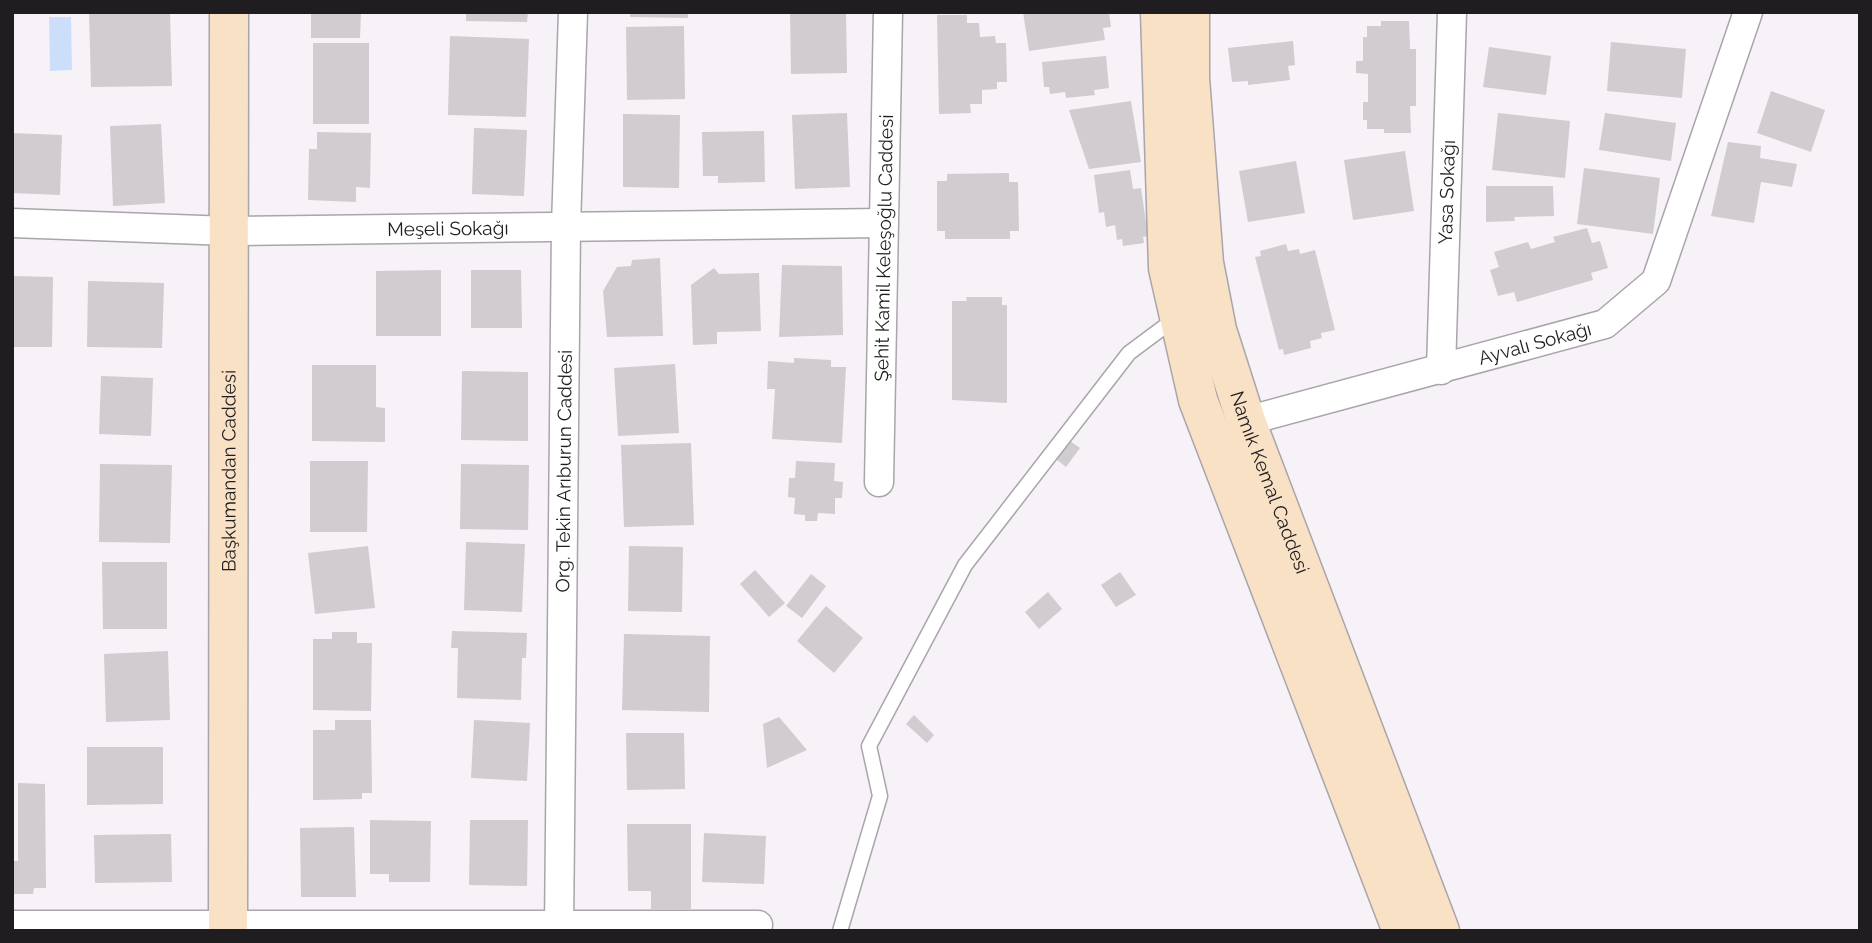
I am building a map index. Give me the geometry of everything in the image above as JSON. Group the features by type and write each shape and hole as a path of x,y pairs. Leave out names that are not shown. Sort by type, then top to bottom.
{"street":[{"name":"Başkumandan Caddesi","path":"228,929 229,12"},
{"name":"Org. Tekin Arıburun Caddesi","path":"559,929 566,226 573,12"},
{"name":"Şehit Kamil Keleşoğlu Caddesi","path":"879,482 888,12"},
{"name":"Namık Kemal Caddesi","path":"1160,12 1168,268 1198,400 1402,931"},
{"name":"Namık Kemal Caddesi","path":"1190,12 1190,78 1204,263 1217,330 1246,421 1440,931"},
{"name":"Yasa Sokağı","path":"1441,370 1452,12"},
{"name":"Ayvalı Sokağı","path":"1246,421 1605,324 1656,281 1748,12"},
{"name":"Meşeli Sokağı","path":"12,223 229,231 883,223"},
{"path":"12,925 228,929 559,929 758,925"}],"lane":[{"path":"841,931 880,796 869,746 965,565 1129,353 1179,317"}],"water":[{"path":"49,17 71,17 72,70 50,71"}],"building":[{"path":"89,12 170,12 172,86 91,87"},
{"path":"311,12 361,12 360,38 311,38"},
{"path":"466,12 528,12 527,22 466,21"},
{"path":"630,12 688,12 688,18 630,17"},
{"path":"790,12 846,12 847,73 791,74"},
{"path":"1023,12 1109,12 1111,27 1103,28 1105,40 1029,51"},
{"path":"937,15 967,15 967,23 979,23 980,37 995,36 996,43 1006,43 1007,82 997,82 997,89 982,90 982,104 970,104 971,113 939,114"},
{"path":"1381,21 1409,21 1410,49 1416,49 1416,106 1410,106 1411,133 1384,133 1384,129 1367,129 1367,120 1363,120 1363,102 1368,102 1368,74 1356,73 1356,61 1363,61 1363,37 1367,37 1367,26 1381,26"},
{"path":"684,26 685,99 627,100 626,27"},
{"path":"450,36 529,39 526,117 448,115"},
{"path":"1293,41 1295,65 1288,66 1290,80 1248,85 1248,81 1232,82 1228,48"},
{"path":"1611,42 1686,49 1682,98 1607,91"},
{"path":"313,43 369,43 369,124 313,124"},
{"path":"1489,47 1551,56 1546,95 1483,87"},
{"path":"1106,56 1109,88 1094,90 1095,95 1066,98 1065,92 1050,94 1049,87 1044,87 1042,62"},
{"path":"1771,91 1825,110 1811,152 1757,133"},
{"path":"1131,101 1141,162 1089,169 1069,110"},
{"path":"847,113 850,187 795,189 792,115"},
{"path":"1498,113 1570,121 1565,178 1492,170"},
{"path":"1605,113 1676,123 1671,161 1599,150"},
{"path":"623,114 680,115 679,188 623,187"},
{"path":"161,124 165,203 113,206 110,126"},
{"path":"474,128 527,130 524,196 472,194"},
{"path":"764,131 765,182 718,183 718,176 703,176 702,132"},
{"path":"317,132 371,133 370,188 356,187 356,202 308,200 309,149 317,149"},
{"path":"12,133 62,135 60,195 12,193"},
{"path":"1728,142 1761,146 1760,158 1797,164 1792,187 1761,182 1754,223 1711,216"},
{"path":"1405,151 1414,211 1353,220 1344,160"},
{"path":"1296,161 1305,213 1248,222 1239,171"},
{"path":"1584,168 1660,178 1653,234 1577,224"},
{"path":"1130,170 1133,189 1141,188 1148,236 1143,237 1144,243 1123,246 1122,239 1117,240 1115,225 1106,227 1104,212 1099,213 1094,175"},
{"path":"1009,173 1009,182 1018,182 1019,231 1010,231 1010,239 945,239 945,231 937,231 937,181 947,181 947,174"},
{"path":"1486,186 1553,186 1554,216 1514,217 1515,221 1486,222"},
{"path":"1587,228 1592,243 1600,241 1608,268 1591,273 1593,280 1517,302 1514,292 1498,296 1490,270 1499,267 1494,252 1528,242 1531,249 1555,242 1553,237"},
{"path":"1286,244 1288,251 1299,249 1300,254 1315,250 1335,330 1321,333 1322,338 1310,341 1311,348 1284,355 1283,349 1279,350 1255,257 1261,256 1260,251"},
{"path":"660,258 663,336 607,337 603,291 617,267 631,266 632,260"},
{"path":"782,265 842,266 843,335 779,337"},
{"path":"714,268 719,274 759,273 761,331 717,332 717,344 693,345 691,285"},
{"path":"441,270 441,336 376,336 376,271"},
{"path":"471,270 521,270 522,328 471,328"},
{"path":"12,276 53,277 52,347 12,347"},
{"path":"88,281 164,283 162,348 87,347"},
{"path":"966,297 1002,297 1002,305 1007,305 1007,403 952,400 952,301 967,301"},
{"path":"794,358 831,360 831,367 846,367 842,443 772,439 775,389 767,389 768,361 794,363"},
{"path":"675,364 679,433 618,436 614,368"},
{"path":"312,365 376,365 376,407 385,408 385,442 312,441"},
{"path":"462,371 528,372 528,441 461,440"},
{"path":"101,376 153,378 151,436 99,434"},
{"path":"1070,441 1080,448 1066,467 1056,459"},
{"path":"691,443 694,525 624,527 621,445"},
{"path":"310,461 368,461 367,532 310,532"},
{"path":"796,461 835,463 834,481 843,482 842,498 835,498 835,514 818,513 817,521 805,521 805,515 794,514 795,498 788,497 789,478 795,478"},
{"path":"100,464 172,465 170,543 99,542"},
{"path":"461,464 529,465 528,530 460,529"},
{"path":"466,542 525,544 522,612 464,610"},
{"path":"368,546 375,608 315,614 308,553"},
{"path":"629,546 683,547 682,612 628,611"},
{"path":"102,562 167,562 167,629 103,629"},
{"path":"755,570 785,603 769,617 740,584"},
{"path":"1120,572 1136,595 1116,607 1101,585"},
{"path":"811,574 826,586 802,618 786,606"},
{"path":"1048,592 1062,609 1039,629 1025,612"},
{"path":"826,606 863,638 834,673 797,641"},
{"path":"452,631 527,633 526,658 522,658 521,700 457,698 458,648 451,648"},
{"path":"332,632 357,632 357,643 372,643 371,711 313,710 313,639 332,639"},
{"path":"624,634 710,636 709,712 622,710"},
{"path":"168,651 170,720 106,722 104,654"},
{"path":"914,715 934,735 927,743 906,724"},
{"path":"779,717 807,750 767,768 763,724"},
{"path":"335,720 371,720 372,793 362,793 362,799 313,800 313,730 335,730"},
{"path":"474,720 530,723 527,781 471,778"},
{"path":"626,733 684,733 685,789 627,790"},
{"path":"87,747 163,747 163,804 87,805"},
{"path":"18,783 45,784 46,888 34,888 33,894 12,894 12,861 18,861"},
{"path":"370,820 431,821 430,882 389,882 389,874 370,874"},
{"path":"470,820 528,820 527,886 469,885"},
{"path":"627,824 691,824 691,909 651,909 651,891 628,891"},
{"path":"354,827 356,897 301,897 300,828"},
{"path":"704,833 766,836 764,884 702,882"},
{"path":"171,834 172,882 95,883 94,835"}]}
